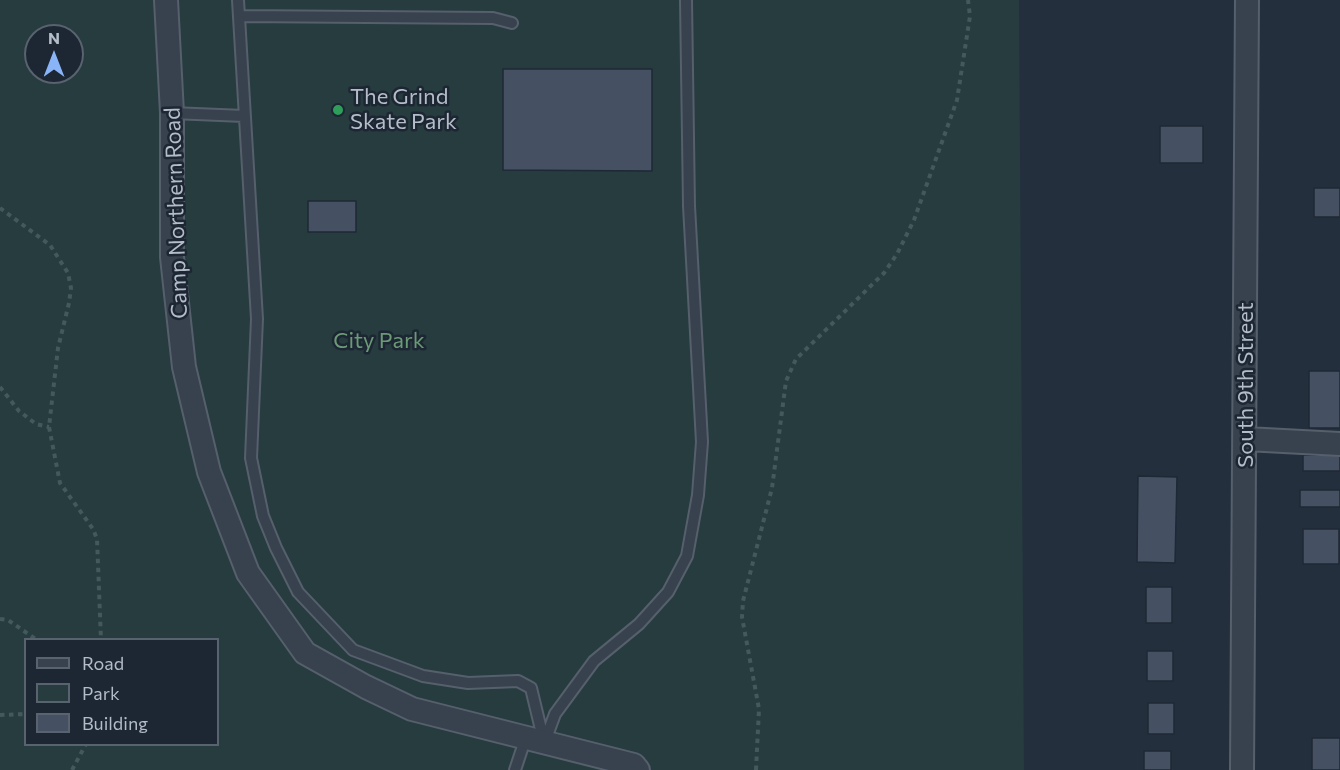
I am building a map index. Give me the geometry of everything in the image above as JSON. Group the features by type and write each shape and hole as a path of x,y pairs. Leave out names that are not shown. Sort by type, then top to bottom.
{"street":[{"name":"Camp Northern Road","path":"166,0 172,113 172,257 184,367 208,472 248,573 305,653 412,709 634,765 638,770"},
{"name":"South 9th Street","path":"1242,770 1247,0"},
{"path":"1245,439 1340,444"}],"lane":[{"path":"238,0 257,319 251,458 263,516 298,592 353,650 423,675 468,683 518,681 531,688 535,739"},
{"path":"515,770 535,739 594,661 639,624 668,592 687,556 698,495 702,442 689,206 686,0"},
{"path":"240,16 493,18 512,23"},
{"path":"172,113 244,116"}],"path":[{"path":"756,770 759,709 742,617 742,601 772,488 786,381 796,358 884,273 897,254 914,220 957,100 970,16 968,0"},
{"path":"0,208 50,245 68,273 71,288 58,348 49,427 60,483 93,529 97,539 101,638"},
{"path":"0,387 19,411 36,424 49,427"},
{"path":"0,619 8,621 35,638"},
{"path":"0,715 24,714"},
{"path":"72,770 85,746"}],"green space":[{"name":"City Park","path":"0,0 1019,0 1024,770 0,770"}],"building":[{"path":"503,69 652,69 652,171 503,170"},
{"path":"1160,126 1203,126 1203,163 1160,163"},
{"path":"1314,188 1340,188 1340,217 1314,217"},
{"path":"308,201 356,201 356,232 308,232"},
{"path":"1309,371 1340,371 1340,428 1309,428"},
{"path":"1303,455 1340,455 1340,471 1303,471"},
{"path":"1138,476 1177,477 1175,563 1137,562"},
{"path":"1300,490 1340,490 1340,507 1300,507"},
{"path":"1303,529 1339,529 1339,564 1303,564"},
{"path":"1146,587 1172,587 1172,623 1146,623"},
{"path":"1147,651 1173,651 1173,681 1147,681"},
{"path":"1148,703 1174,703 1174,734 1148,734"},
{"path":"1312,738 1340,738 1340,770 1312,770"},
{"path":"1144,751 1171,751 1171,770 1144,770"}],"place":[{"name":"The Grind Skate Park","path":"338,110"}]}
